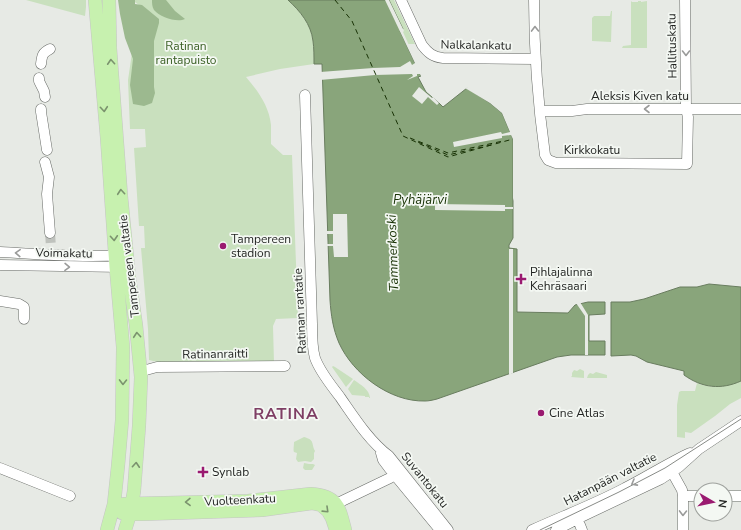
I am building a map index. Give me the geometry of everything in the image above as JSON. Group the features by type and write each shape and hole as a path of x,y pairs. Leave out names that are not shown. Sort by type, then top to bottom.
{"main road":[{"name":"Tampereen valtatie","path":"95,0 106,138 121,261 130,288 136,324 141,377 139,426 131,509 125,530"},
{"name":"Tampereen valtatie","path":"108,530 113,508 119,458 123,384 121,261 110,48 109,0"},
{"name":"Vuolteenkatu","path":"131,509 248,501 319,494 326,496 336,503 339,508 345,530"},
{"name":"Vuolteenkatu","path":"113,508 262,510 312,503 321,505 328,511 336,530"}],"street":[{"name":"Nalkalankatu","path":"401,0 422,45 432,56 443,58 535,59"},
{"name":"Kirkkokatu","path":"534,0 535,59 545,155 548,160 553,163 687,164"},
{"name":"Hallituskatu","path":"685,0 686,109 688,117 687,164"},
{"path":"40,64 42,55 45,51 50,49"},
{"path":"39,78 44,90 45,98"},
{"name":"Ratinan rantatie","path":"305,95 313,351 321,369 355,417"},
{"name":"Aleksis Kiven katu","path":"540,111 572,111 587,109 741,109"},
{"path":"41,110 47,150"},
{"path":"45,162 49,177 47,194 50,233"},
{"name":"Voimakatu","path":"0,252 50,251 121,261"},
{"path":"50,251 50,266"},
{"name":"Voimakatu","path":"0,265 50,266 121,261"},
{"path":"0,301 20,304 24,307 24,319"},
{"name":"Ratinanraitti","path":"146,370 157,367 285,366"},
{"name":"Suvantokatu","path":"355,417 379,449 383,460 389,468 440,530"},
{"name":"Hatanpään valtatie","path":"532,530 670,468 679,467 699,449 741,421"},
{"name":"Suvantokatu","path":"379,449 389,456 448,530"},
{"path":"0,468 70,496"},
{"path":"670,468 684,496 683,530"},
{"name":"Hatanpään valtatie","path":"556,530 651,484 670,468"},
{"path":"340,502 390,478"},
{"path":"684,496 693,496"}],"green space":[{"path":"26,0 86,0 85,16"},
{"name":"Ratinan rantapuisto","path":"132,0 288,0 301,13 310,29 312,35 314,64 280,69 246,77 259,93 268,111 271,125 271,144 283,155 292,155 298,318 276,319 273,326 274,363 170,365 149,360 148,329 141,248 145,248 144,226 139,226 134,148 146,147 145,129 130,129 128,80 139,5"},
{"path":"386,0 394,0 415,44 406,44"},
{"path":"631,1 647,1 647,48 622,48 623,46 631,45"},
{"path":"611,11 611,42 592,41 592,18 594,16 610,16"},
{"path":"333,366 353,379 346,387 332,367"},
{"path":"580,369 584,371 584,378 571,377 574,370 577,371"},
{"path":"596,372 607,375 607,378 587,378 590,373 593,374"},
{"path":"354,380 366,390 370,398 352,395 348,389"},
{"path":"741,381 741,398 730,404 691,433 685,432 685,438 677,437 677,405 679,392 695,391 697,383 713,387 730,385"},
{"path":"304,437 312,442 315,451 314,459 311,462 298,462 296,459 297,453 294,452 294,442"},
{"path":"304,463 315,465 312,470 305,470 303,468"}],"shaded area":[{"path":"118,0 135,0 135,4 142,5 159,19 154,41 155,93 152,103 144,106 133,104 130,85 133,59 125,38"},
{"path":"152,0 166,0 175,11 185,19 173,20 160,15 153,9"}],"water":[{"name":"Pyhäjärvi","path":"288,0 389,0 403,29 400,31 421,76 418,77 426,92 443,107 467,88 502,113 513,139 513,238 509,248 517,249 517,312 568,313 575,305 588,302 605,302 605,314 589,315 589,341 605,341 605,355 571,355 557,357 437,399 426,401 399,397 386,391 374,384 353,365 339,343 331,311 322,64 314,64 312,35 310,29 301,13"},
{"path":"709,284 741,287 741,381 726,386 705,385 698,383 684,375 684,371 647,362 636,356 611,356 611,302 630,302 680,287 697,287"}],"pier":[{"path":"385,0 389,0 423,76 417,74 417,76 407,80 413,76 412,74 375,75 320,80 320,72 400,67 410,61 412,65 415,63"},
{"path":"419,87 439,103 437,105 428,97 422,104 412,96"},
{"path":"467,87 479,93 503,112 515,138 515,195 513,201 513,139 511,135 454,147 453,142 501,132 502,134 510,132 502,113 490,103 465,88"},
{"path":"435,204 505,205 505,207 513,207 513,209 505,209 505,211 435,210"},
{"path":"333,214 347,214 348,257 334,257 333,246 326,246 326,244 333,244 333,234 326,234 325,231 333,231"},
{"path":"509,249 513,249 513,373 509,375"},
{"path":"580,302 588,315 588,355 585,355 585,316 576,303"}],"ferry route":[{"path":"335,0 352,21 403,136 448,157 513,139"},
{"path":"410,138 448,153 503,141"},
{"path":"418,142 448,155 491,145"}],"tunnel":[{"path":"50,233 51,247"}],"tram line":[{"path":"540,530 665,468 741,419"}],"place":[{"name":"Tampereen stadion","path":"223,246"},
{"name":"Pihlajalinna Kehräsaari","path":"521,279"},
{"name":"Cine Atlas","path":"541,413"},
{"name":"Synlab","path":"203,472"}],"district":[{"name":"RATINA","path":"286,413"}],"water label":[{"name":"Tammerkoski","path":"392,253"}]}
